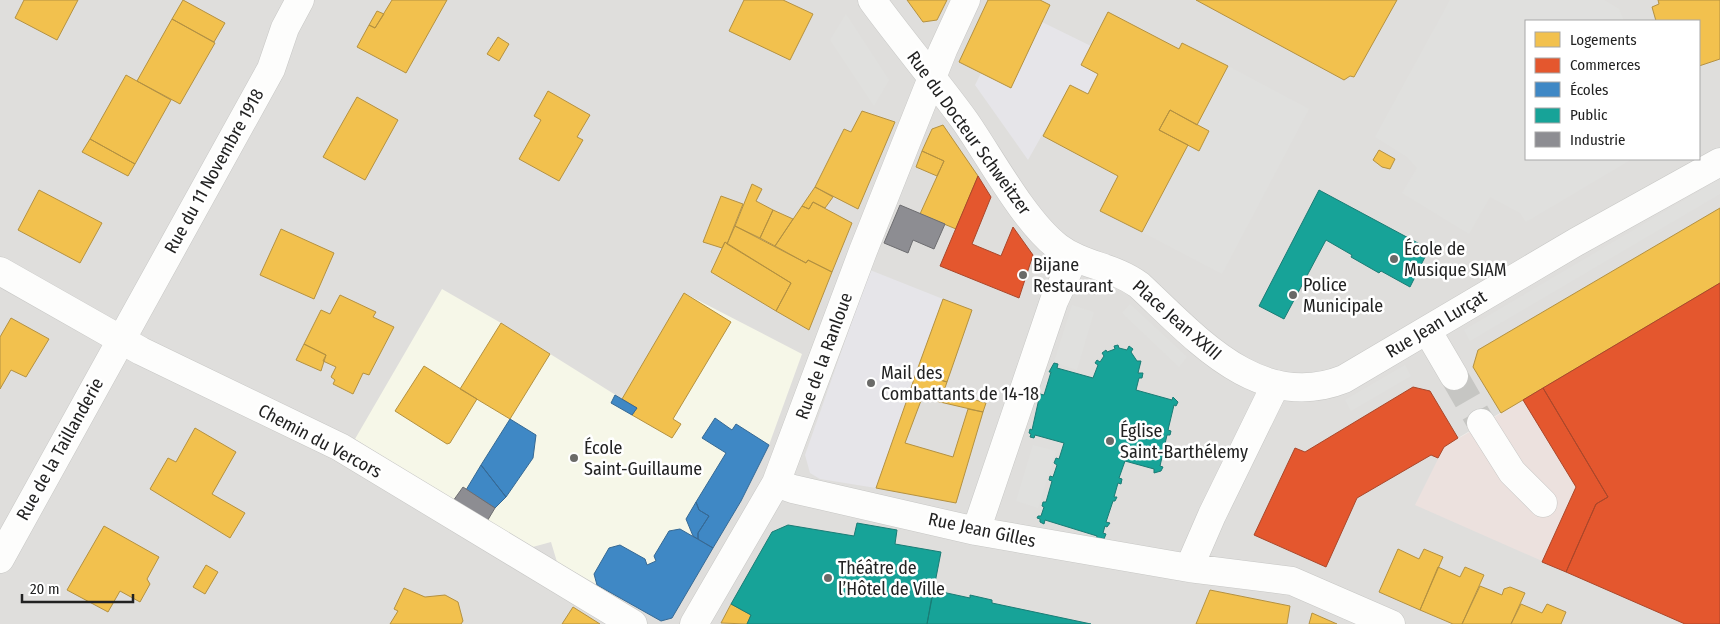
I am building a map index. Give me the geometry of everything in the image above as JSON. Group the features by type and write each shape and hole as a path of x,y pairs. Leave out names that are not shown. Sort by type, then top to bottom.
{"street":[{"name":"Rue du 11 Novembre 1918","path":"120,340 271,69 285,28 300,0"},
{"name":"Rue du Docteur Schweitzer","path":"872,0 964,120 1038,227 1056,246 1074,258"},
{"name":"Rue de la Ranloue","path":"694,624 776,483 863,251 932,78 966,0"},
{"name":"Rue Jean Lurçat","path":"1276,384 1304,388 1333,384 1576,242 1720,162"},
{"name":"Place Jean XXIII","path":"1074,258 1125,274 1140,285 1223,360 1253,377 1276,384"},
{"path":"976,532 1054,301 1074,258"},
{"name":"Chemin du Vercors","path":"0,271 120,340 340,447 633,624"},
{"path":"1427,330 1454,376"},
{"name":"Rue de la Taillanderie","path":"0,559 120,340"},
{"path":"1189,568 1212,515 1276,384"},
{"path":"1481,423 1512,472 1543,504"},
{"name":"Rue Jean Gilles","path":"776,483 793,489 976,532 1189,568 1292,581 1391,624"}],"shaded area":[{"path":"0,0 1720,0 1720,283 1458,438 1416,504 1685,624 0,624"},
{"path":"1450,0 1604,0 1619,9 1624,20 1525,20 1525,160 1630,160 1526,222 1520,213 1490,197 1469,234 1402,193 1417,168 1407,157 1375,137"},
{"path":"846,14 889,80 874,106 830,40"},
{"path":"1042,22 1091,46 1081,65 1098,74 1088,94 1070,85 1028,160 975,85 981,73 1011,88"},
{"path":"1228,66 1309,109 1222,274 1142,232"},
{"path":"1720,179 1720,194 1470,341 1464,330"},
{"name":"Mail des Combattants de 14-18","path":"870,270 943,299 876,488 820,479 810,473 805,455"},
{"name":"École Saint-Guillaume","path":"442,289 501,323 622,399 684,293 802,354 769,445 741,501 672,618 661,621 557,562 551,542 529,548 355,439"},
{"path":"1130,304 1187,357 1179,367 1122,313"},
{"path":"1072,305 1094,312 1077,370 1054,362"},
{"path":"1405,365 1411,376 1351,411 1345,400"},
{"path":"1543,388 1720,624 1685,624 1415,505 1444,447"},
{"path":"1033,445 1056,451 1038,508 1016,501"}],"building: Logements":[{"path":"24,0 78,0 57,40 15,18"},
{"path":"183,0 225,23 214,42 172,19"},
{"path":"392,0 447,0 406,73 357,47 369,25 375,28"},
{"path":"744,0 783,0 813,14 790,60 729,31"},
{"path":"907,0 947,0 937,20 923,22"},
{"path":"988,0 1040,0 1050,5 1011,88 959,62"},
{"path":"1196,0 1397,0 1354,77 1350,76 1344,80"},
{"path":"1658,0 1720,0 1720,59 1700,66 1700,20 1656,20 1652,7 1659,4"},
{"path":"377,11 384,14 375,28 369,25"},
{"path":"1108,12 1179,49 1182,43 1228,66 1197,125 1170,110 1159,130 1188,145 1142,232 1100,211 1118,176 1043,136 1070,85 1088,94 1098,74 1081,65"},
{"path":"172,19 215,43 180,104 137,81"},
{"path":"498,37 509,44 499,61 487,54"},
{"path":"126,75 171,100 135,164 90,139"},
{"path":"548,91 590,115 577,137 583,140 559,181 519,159 541,120 534,116"},
{"path":"357,97 398,120 365,180 323,157"},
{"path":"1170,110 1209,131 1199,151 1159,130"},
{"path":"862,111 895,122 858,209 815,187 844,129 851,132"},
{"path":"943,125 978,176 956,229 920,214 944,161 922,151 932,129"},
{"path":"90,139 135,164 128,176 82,152"},
{"path":"1379,150 1395,159 1390,169 1382,167 1373,160"},
{"path":"922,151 944,161 937,176 916,167"},
{"path":"752,184 762,189 756,201 773,210 760,238 735,226"},
{"path":"815,187 833,197 825,208 813,202 809,209 802,206"},
{"path":"39,190 102,223 80,263 18,230"},
{"path":"721,196 743,204 727,244 725,242 722,248 703,242"},
{"path":"813,202 852,223 832,272 808,260 806,263 775,246 802,206 809,209"},
{"path":"1720,208 1720,283 1501,413 1473,367 1478,350"},
{"path":"773,210 793,219 775,246 760,238"},
{"path":"735,226 806,263 808,260 832,272 809,330 776,311 791,283 727,244"},
{"path":"281,229 334,253 314,299 260,275"},
{"path":"725,242 791,283 776,311 711,272"},
{"path":"684,293 731,322 673,419 681,424 672,438 632,415 637,408 622,399"},
{"path":"340,295 376,312 373,317 394,327 369,375 363,373 353,394 333,384 335,380 331,377 336,367 323,361 326,355 304,344 321,310 330,314"},
{"path":"943,299 972,310 947,382 916,373"},
{"path":"11,318 49,339 26,377 11,370 0,389 0,337"},
{"path":"501,323 550,354 510,419 460,389"},
{"path":"304,344 326,355 321,371 296,360"},
{"path":"424,366 477,399 450,443 447,444 395,411"},
{"path":"916,373 947,382 940,402 909,394"},
{"path":"944,391 986,403 983,412 940,402"},
{"path":"909,394 922,398 905,443 953,457 968,409 983,412 956,503 876,488"},
{"path":"195,428 236,452 212,494 245,513 230,538 150,489 168,458 176,462"},
{"path":"104,526 159,557 147,579 150,584 140,602 120,591 108,612 67,590"},
{"path":"1398,549 1419,559 1424,549 1443,557 1420,610 1379,592"},
{"path":"206,565 218,572 205,594 193,587"},
{"path":"1438,567 1460,577 1465,567 1484,575 1462,624 1453,624 1420,610"},
{"path":"1480,586 1502,595 1504,589 1510,587 1525,593 1511,624 1462,624"},
{"path":"404,588 425,597 445,595 458,602 463,621 461,624 390,624 398,611 394,609"},
{"path":"1210,590 1290,606 1287,624 1196,624"},
{"path":"731,604 751,615 747,624 721,623"},
{"path":"1521,604 1542,613 1547,604 1566,612 1561,624 1511,624"},
{"path":"573,607 600,624 562,624"},
{"path":"1312,613 1337,624 1309,624"}],"building: Commerces":[{"path":"978,176 991,197 972,244 1001,256 1013,227 1033,255 1019,298 940,266"},
{"path":"1720,283 1720,624 1685,624 1566,572 1596,504 1608,497 1543,388"},
{"path":"1413,387 1430,391 1458,438 1444,447 1438,458 1431,455 1357,498 1326,567 1254,535 1295,448 1305,452"},
{"path":"1543,388 1608,497 1596,504 1566,572 1542,562 1576,487 1523,400"}],"building: Écoles":[{"path":"615,395 637,408 632,415 611,403"},
{"path":"715,418 732,430 736,424 769,445 741,501 713,548 698,539 698,533 709,516 699,510 696,502 726,453 702,438"},
{"path":"510,419 536,435 533,458 506,497 481,465"},
{"path":"481,465 506,497 495,508 466,490"},
{"path":"696,502 699,510 709,516 698,533 698,539 693,536 686,519"},
{"path":"680,529 713,548 672,618 661,621 597,585 594,574 609,548 620,545 645,559 647,565 656,561 654,556 669,531"}],"building: Public":[{"path":"1319,190 1429,249 1410,287 1381,271 1379,273 1326,240 1284,319 1259,306"},
{"name":"Église Saint-Barthélemy","path":"1118,345 1119,348 1127,350 1129,346 1133,349 1131,352 1137,361 1141,361 1138,373 1143,373 1142,378 1139,378 1136,390 1172,400 1173,397 1178,402 1176,406 1174,405 1168,430 1171,431 1170,435 1167,435 1160,466 1163,467 1161,471 1154,473 1154,469 1125,461 1119,478 1122,479 1121,484 1118,483 1114,497 1117,497 1113,501 1106,522 1110,523 1107,527 1105,526 1103,533 1106,534 1104,539 1101,538 1100,541 1096,540 1097,536 1045,520 1044,524 1037,518 1041,516 1044,507 1042,506 1043,502 1046,502 1052,481 1049,480 1050,476 1053,477 1057,465 1054,463 1056,458 1059,459 1064,443 1035,435 1034,438 1030,437 1031,434 1029,433 1030,429 1032,430 1040,394 1044,395 1051,372 1049,372 1054,363 1058,364 1057,368 1093,378 1098,365 1095,363 1097,360 1100,362 1104,356 1102,353 1106,350 1107,352 1115,349 1114,346"},
{"path":"857,523 897,530 895,544 941,552 927,624 747,624 751,615 731,604 772,532 788,525 854,536"},
{"path":"933,590 970,598 970,595 992,600 992,603 1091,624 927,624"}],"building: Industrie":[{"path":"900,205 945,224 934,249 913,240 908,253 884,243"},
{"path":"463,487 495,508 486,523 453,501"}],"tunnel":[{"path":"1454,376 1481,423"}],"place":[{"name":"École de Musique SIAM","path":"1394,259"},
{"name":"Bijane Restaurant","path":"1023,275"},
{"name":"Police Municipale","path":"1293,295"},
{"name":"Mail des Combattants de 14-18","path":"871,383"},
{"name":"Église Saint-Barthélemy","path":"1110,441"},
{"name":"École Saint-Guillaume","path":"574,458"},
{"name":"Théâtre de l’Hôtel de Ville","path":"828,578"}]}
